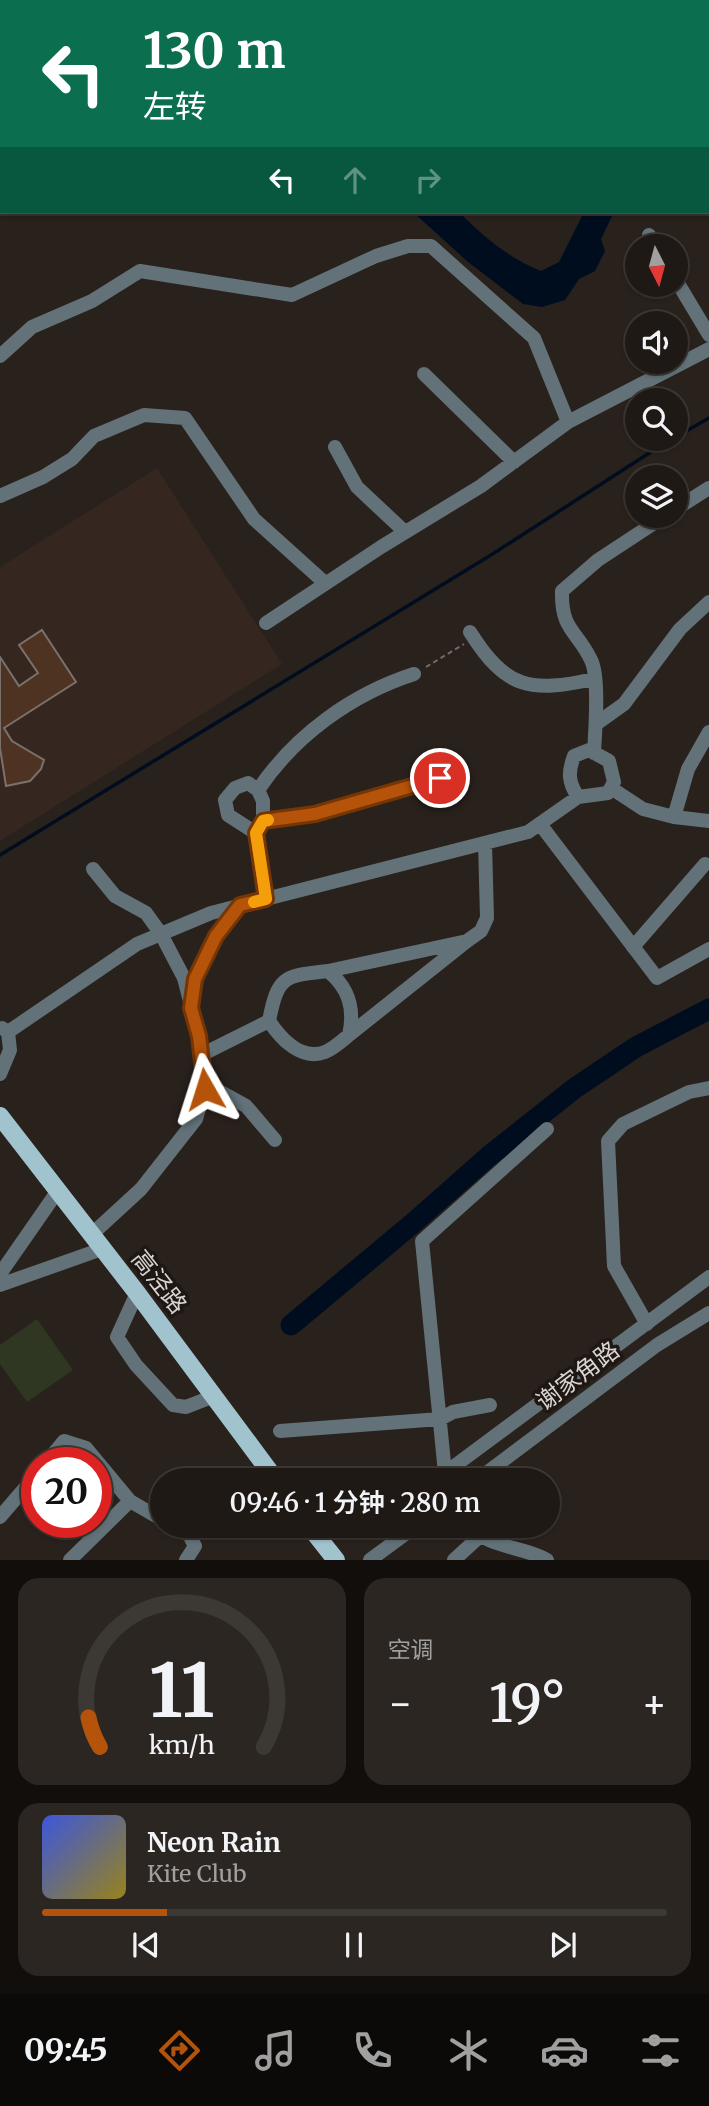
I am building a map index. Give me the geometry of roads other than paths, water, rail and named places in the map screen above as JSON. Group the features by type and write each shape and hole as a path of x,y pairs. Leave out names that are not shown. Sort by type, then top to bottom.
{"main road":[{"name":"高泾路","path":"0,1116 137,1293 267,1468"},
{"path":"319,1538 336,1560"}],"street":[{"path":"0,356 32,327 92,300 140,271 292,295 376,256 408,246 431,246 534,338 568,422"},
{"path":"687,298 709,335"},
{"path":"266,623 481,486 568,422 709,349"},
{"path":"424,374 514,462"},
{"path":"0,496 43,477 72,459 94,436 144,415 185,418 254,519 326,583"},
{"path":"335,447 357,487 405,532"},
{"path":"688,501 709,488"},
{"path":"594,753 596,724 592,661 562,612 562,591 598,560 647,528"},
{"path":"596,724 624,704 680,629 709,602"},
{"path":"472,635 485,655 504,673 526,685 555,688 594,679"},
{"path":"258,790 278,760 348,704 379,685 414,674"},
{"path":"674,817 688,769 709,732"},
{"path":"0,1074 10,1050 4,1030 137,944 211,913 528,832 578,797 608,793 614,782 609,761 589,750 574,756 568,771 572,789 578,797"},
{"path":"266,899 259,827 263,801 258,790 248,783 235,788 225,800 228,815 259,827 440,778"},
{"path":"611,788 643,809 674,817 709,821"},
{"path":"540,824 657,978 709,949"},
{"path":"467,941 328,971 292,975 276,989 269,1021 279,1036 292,1047 310,1054 326,1052 481,931 487,918 485,843"},
{"path":"634,947 705,864"},
{"path":"0,1284 97,1242 196,1119 204,1083 201,1055 184,978 161,934 146,913 115,896 93,869"},
{"path":"191,1008 195,979 216,936 240,905"},
{"path":"328,971 341,981 350,1000 353,1019 349,1035"},
{"path":"201,1055 269,1021"},
{"path":"204,1083 246,1105 275,1140"},
{"path":"647,1324 614,1266 608,1141 623,1124 689,1092 709,1088"},
{"path":"445,1468 422,1241 547,1129"},
{"path":"0,1273 57,1192"},
{"path":"458,1468 709,1277"},
{"path":"137,1293 117,1336 136,1365 173,1405 186,1407 214,1396"},
{"name":"谢家角路","path":"493,1468 657,1345 709,1312"},
{"path":"280,1431 440,1419 453,1412 491,1405"},
{"path":"59,1447 64,1441 83,1447"},
{"path":"112,1480 130,1502 150,1513"},
{"path":"0,1517 21,1493"},
{"path":"70,1560 130,1502"},
{"path":"186,1560 195,1546 191,1538"},
{"path":"370,1560 400,1538"},
{"path":"454,1560 470,1538"},
{"path":"491,1538 547,1560"}],"water":[{"path":"415,214 461,214 497,246 541,271 559,262 583,214 613,214 601,239 605,251 595,271 579,279 565,300 542,307 523,304 468,262"}],"waterway":[{"path":"688,430 709,418"},
{"path":"0,855 491,555 652,451"},
{"path":"291,1325 489,1156 575,1088 636,1047 709,1009"}]}
